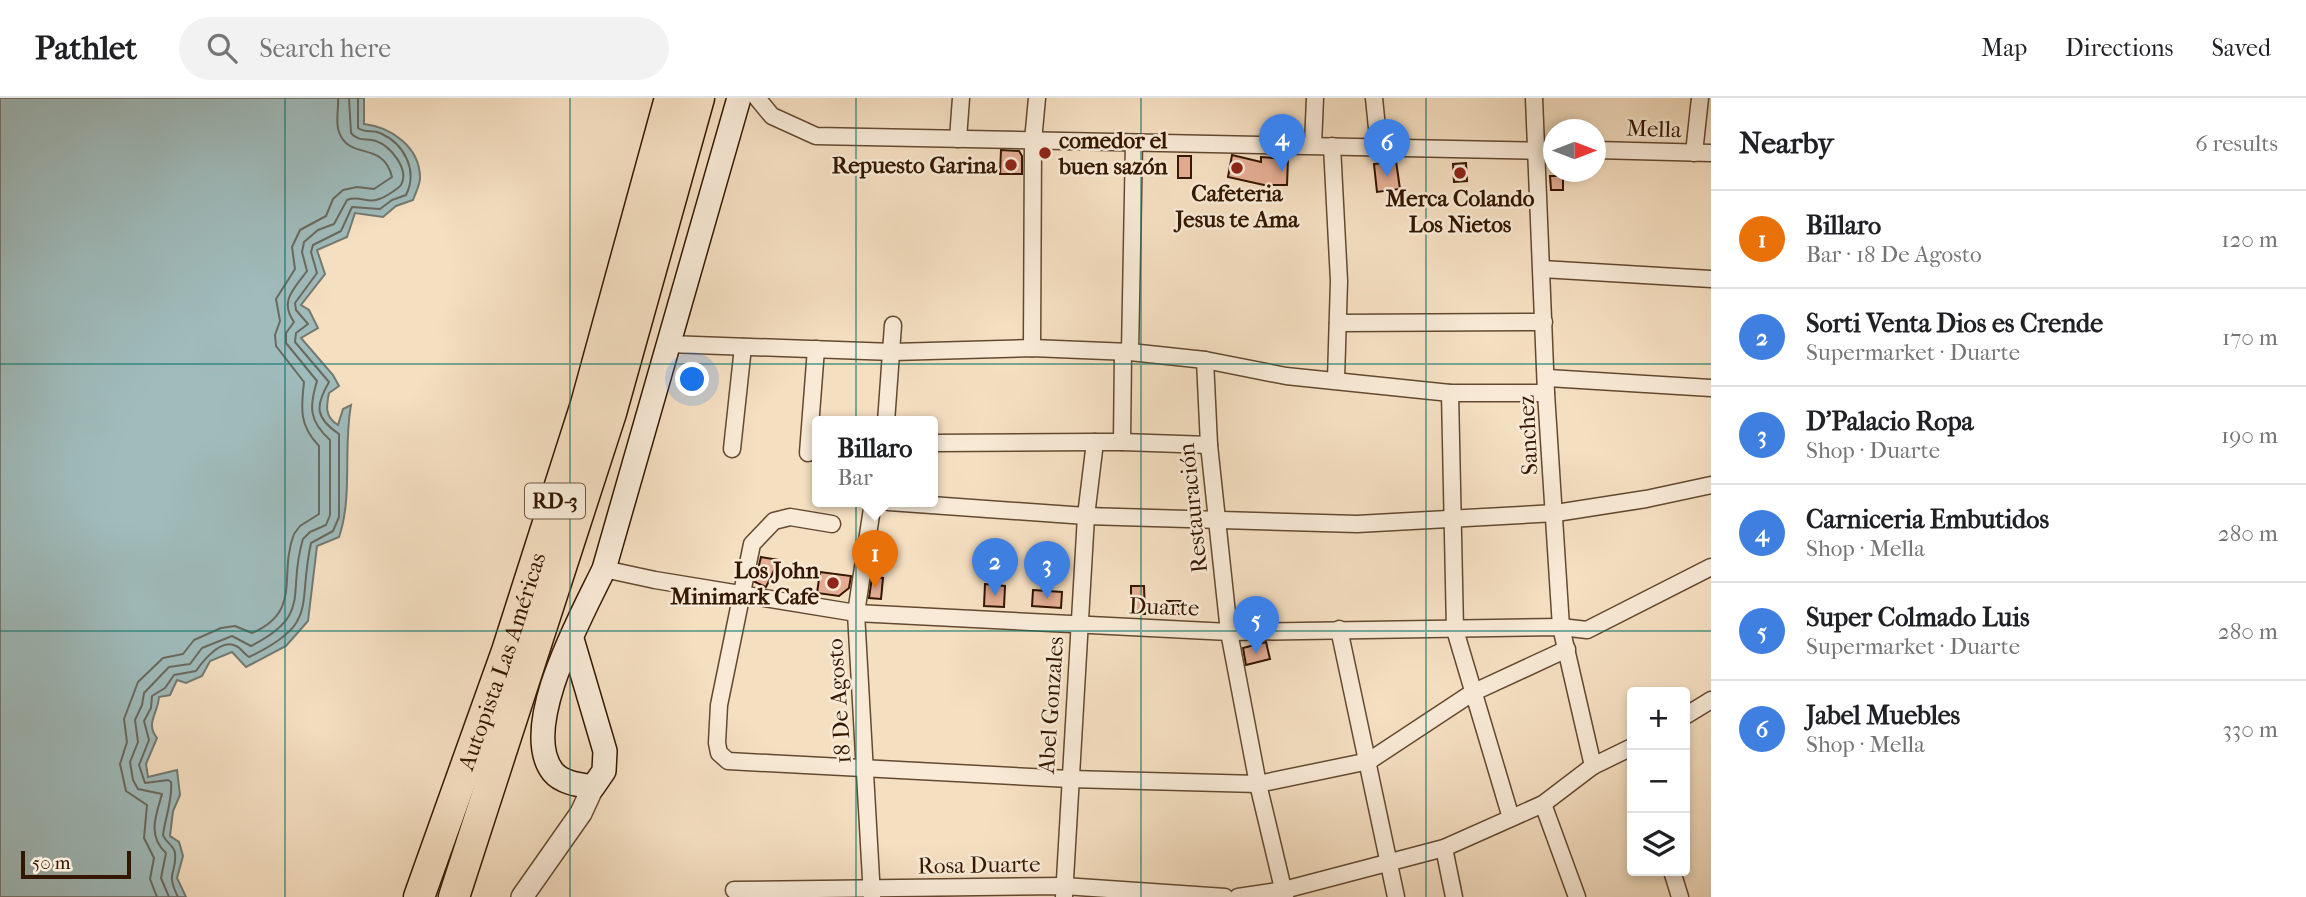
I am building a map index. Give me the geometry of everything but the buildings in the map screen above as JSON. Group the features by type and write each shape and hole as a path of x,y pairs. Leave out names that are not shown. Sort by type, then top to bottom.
{"highway":[{"name":"Autopista Las Américas","path":"419,897 507,651 586,404 670,98"},
{"name":"Autopista Las Américas","path":"454,897 611,413 699,98"}],"main road":[{"path":"572,639 605,751 604,771 593,787 575,785 555,774 544,756 544,723 572,639 604,569 739,98"}],"street":[{"path":"757,98 772,116 816,136 1543,151"},
{"path":"958,139 961,98"},
{"path":"1032,348 1033,141 1037,98"},
{"path":"1313,145 1315,98"},
{"path":"1374,98 1378,148"},
{"name":"Sanchez","path":"1534,98 1561,626 1593,766"},
{"path":"1694,153 1700,98"},
{"path":"1122,442 1134,143"},
{"path":"1332,146 1339,281 1336,379"},
{"name":"Mella","path":"1606,150 1711,153"},
{"path":"1542,269 1711,279"},
{"path":"1338,323 1544,322"},
{"path":"887,416 893,325"},
{"path":"668,344 893,352 1032,348 1126,352 1205,360 1286,376 1336,379 1450,393 1547,385 1711,388"},
{"path":"732,449 743,347"},
{"path":"808,453 816,349"},
{"name":"Restauración","path":"1205,360 1209,445 1229,632 1258,784 1284,894"},
{"path":"1450,393 1455,630 1511,818"},
{"name":"Abel Gonzales","path":"1064,892 1086,516 1095,442"},
{"path":"938,443 1122,442 1209,445"},
{"path":"938,505 1086,516 1357,524 1452,516 1556,513 1646,499 1711,485"},
{"name":"18 De Agosto","path":"872,507 856,612 867,767 872,894"},
{"path":"832,523 804,517 774,521 752,544 719,705 719,753 728,761 1070,779 1258,784 1369,761 1472,693 1567,649"},
{"name":"Duarte","path":"604,569 856,612 1229,632 1561,626 1587,630 1711,567"},
{"path":"1339,629 1391,862 1396,897"},
{"path":"1690,713 1711,700"},
{"path":"1238,897 1284,894 1444,848 1543,804 1593,766 1627,749"},
{"path":"522,897 581,814 593,787"},
{"path":"1543,804 1577,897"},
{"path":"1444,848 1454,897"},
{"path":"1674,876 1680,897"},
{"name":"Rosa Duarte","path":"733,890 872,894 1064,892 1225,897"}],"water":[{"path":"0,98 364,98 364,124 394,134 409,148 419,167 420,181 413,200 396,206 383,217 355,213 347,237 317,250 325,274 301,305 309,310 318,328 301,338 333,375 339,386 329,393 329,415 338,425 343,409 351,405 343,521 339,537 317,546 308,621 286,646 246,667 232,652 210,661 202,676 186,683 177,680 170,695 159,697 152,723 157,738 146,764 148,777 177,770 180,795 173,811 170,836 179,842 183,856 177,878 186,897 0,897"}],"place":[{"name":"comedor el buen sazón","path":"1045,153"},
{"name":"Repuesto Garina","path":"1011,165"},
{"name":"Cafeteria Jesus te Ama","path":"1237,168"},
{"name":"Carniceria Embutidos","path":"1282,172"},
{"name":"Merca Colando Los Nietos","path":"1460,173"},
{"name":"Jabel Muebles","path":"1387,177"},
{"name":"Los John Minimark Cafe","path":"833,583"},
{"name":"Billaro","path":"875,588"},
{"name":"Sorti Venta Dios es Crende","path":"995,596"},
{"name":"D'Palacio Ropa","path":"1047,599"},
{"name":"Super Colmado Luis","path":"1256,654"}]}
